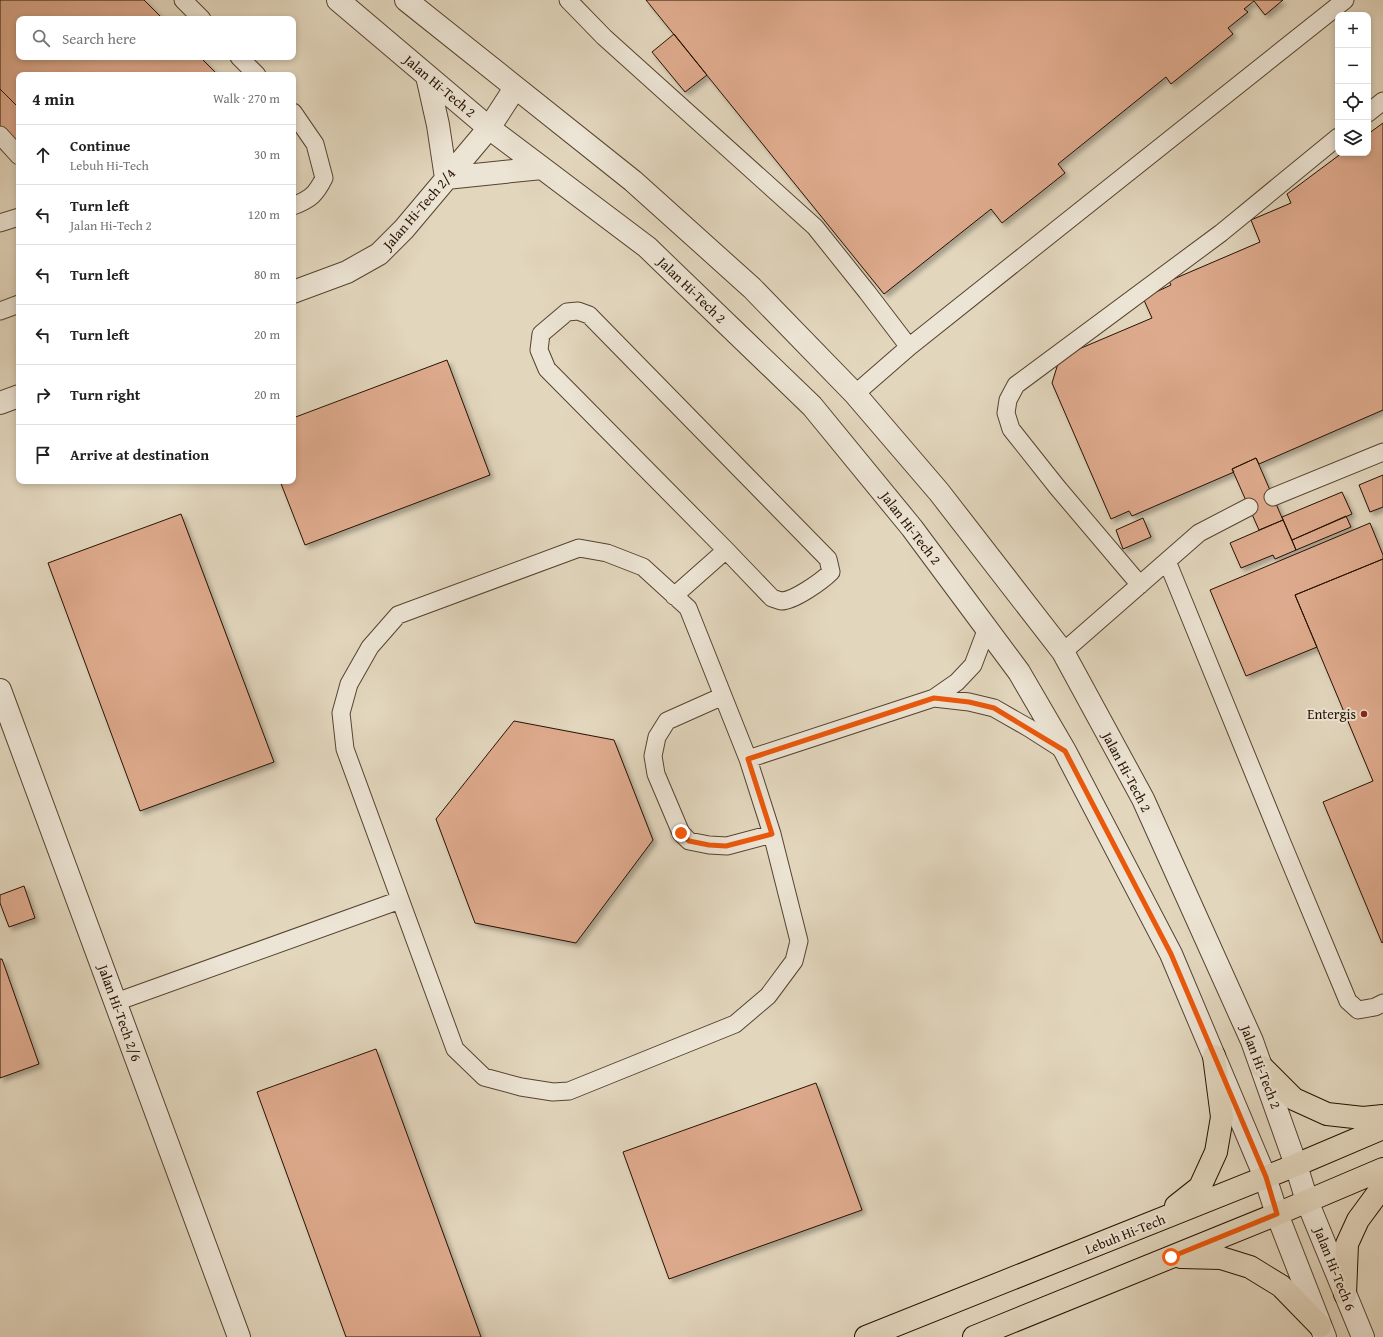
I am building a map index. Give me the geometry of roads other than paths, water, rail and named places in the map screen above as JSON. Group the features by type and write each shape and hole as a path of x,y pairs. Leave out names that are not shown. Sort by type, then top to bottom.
{"main road":[{"path":"1156,1221 1200,1187 1216,1152 1222,1117 1214,1056"},
{"path":"1262,1067 1294,1099 1327,1114 1363,1118 1383,1116"},
{"name":"Lebuh Hi-Tech","path":"866,1337 1296,1165 1383,1128"},
{"path":"974,1337 1307,1202 1383,1169"},
{"path":"1345,1294 1347,1244 1358,1220 1383,1186"},
{"path":"1171,1257 1221,1258 1250,1267 1281,1286 1322,1331"}],"street":[{"name":"Jalan Hi-Tech 2","path":"338,0 489,128 647,247 812,406 912,528 1019,672 1065,751 1171,954 1266,1177 1277,1214"},
{"name":"Jalan Hi-Tech 2","path":"406,0 633,181 752,288 855,394 939,492 1063,652 1143,799 1252,1041 1296,1165 1307,1202"},
{"path":"428,76 438,125 446,178 542,168"},
{"name":"Jalan Hi-Tech 2/4","path":"296,291 347,272 379,254 404,229 489,128 515,88"},
{"path":"0,403 16,397"},
{"name":"Jalan Hi-Tech 2/6","path":"0,690 239,1337"},
{"name":"Jalan Hi-Tech 6","path":"1307,1202 1363,1337"},
{"path":"1277,1214 1322,1331"}],"lane":[{"path":"183,0 199,16"},
{"path":"568,0 604,36 814,227 867,292 909,347"},
{"path":"855,394 909,347 1345,0"},
{"path":"242,60 253,72"},
{"path":"1371,111 1383,101"},
{"path":"296,116 315,144 324,178 318,190 306,201 296,205"},
{"path":"0,135 16,153"},
{"path":"1140,585 1057,487 1011,429 1006,413 1008,400 1016,385 1221,233 1335,139"},
{"path":"0,223 16,218"},
{"path":"0,311 16,305"},
{"path":"578,311 589,315 828,559 831,572 821,582 789,600 781,601 772,598 726,550 547,369 539,350 541,334 567,312 578,311"},
{"path":"1273,497 1383,452"},
{"path":"1063,652 1199,533 1249,507"},
{"path":"579,548 607,553 643,567 674,596 688,608 748,759 772,834 799,941 794,961 768,996 735,1024 569,1091 553,1092 521,1087 484,1076 455,1049 345,749 341,713 348,684 370,647 398,615 579,548"},
{"path":"674,596 726,550"},
{"path":"1167,561 1282,845 1348,1001 1358,1010 1383,1003"},
{"path":"748,759 934,698 957,682 973,665 987,628"},
{"path":"723,696 667,721 657,737 653,756 656,774 681,833 689,841 709,845 726,846 772,834"},
{"path":"934,698 969,702 994,708 1065,751"},
{"path":"116,1002 400,900"}],"place":[{"name":"Entergis","path":"1364,714"}]}
